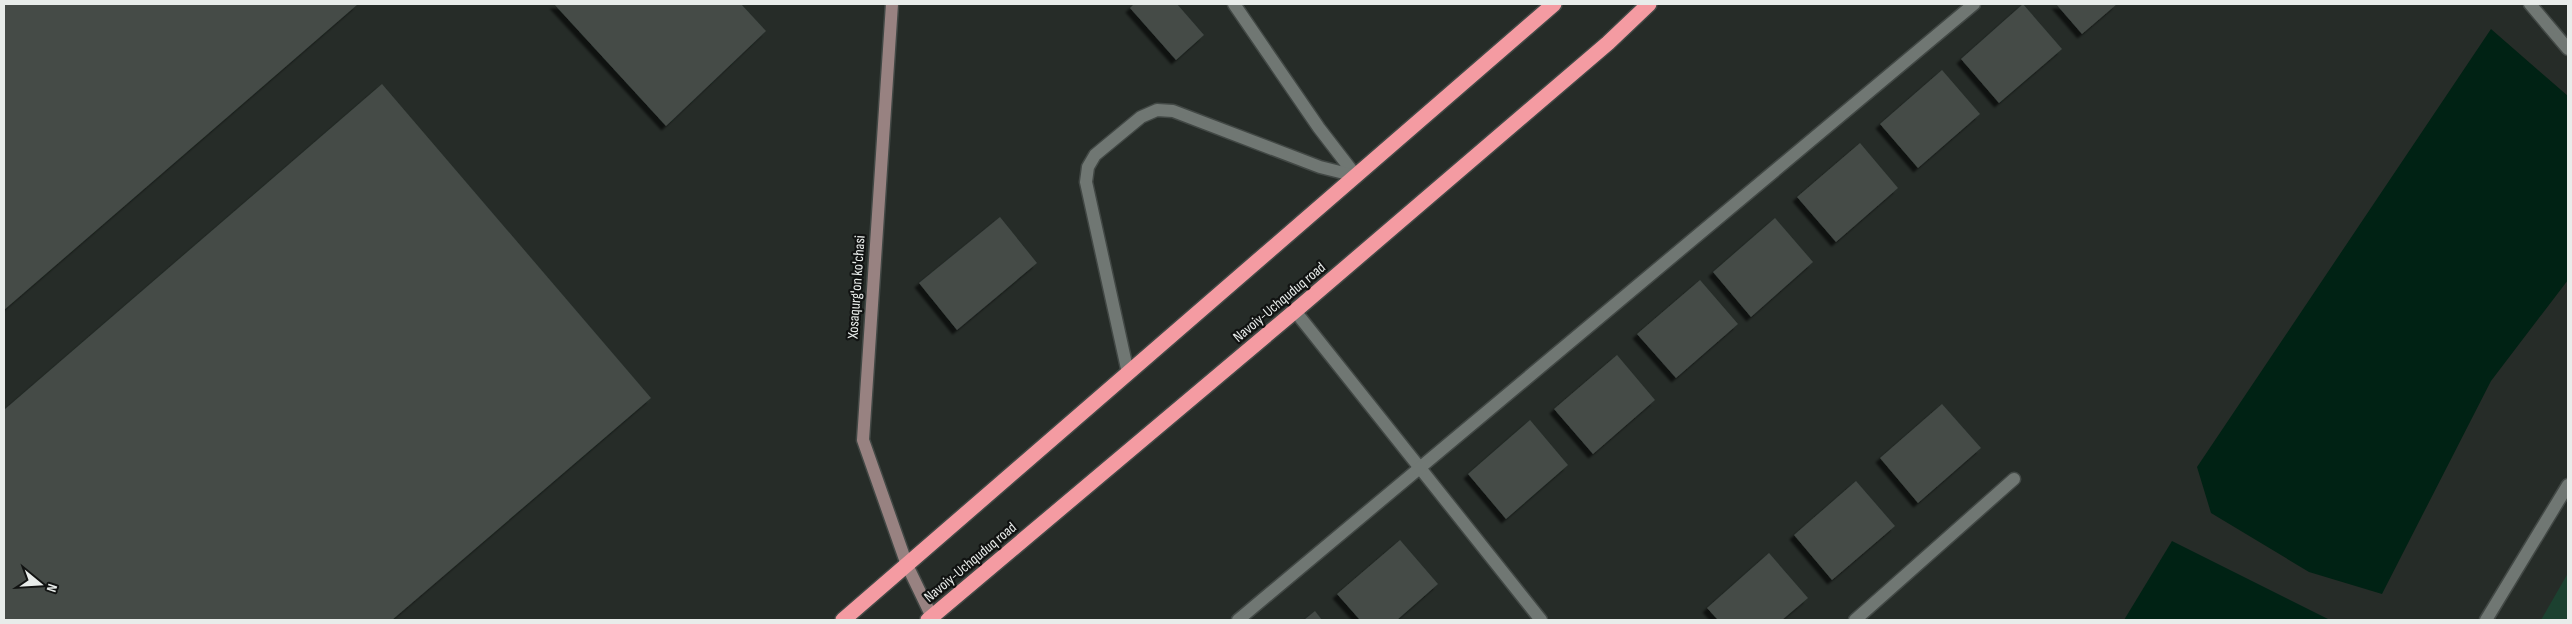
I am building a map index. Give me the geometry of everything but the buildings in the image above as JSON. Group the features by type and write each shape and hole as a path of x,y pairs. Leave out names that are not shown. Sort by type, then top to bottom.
{"highway":[{"path":"843,620 1554,4"},
{"name":"Navoiy-Uchquduq road","path":"930,618 1296,311 1608,43 1649,4"}],"street":[{"name":"Xosaqurg'on ko'chasi","path":"892,4 863,440 907,565 930,618"},
{"path":"1234,4 1319,128 1356,176"},
{"path":"1238,620 1974,4"},
{"path":"2530,4 2568,49"},
{"path":"1128,373 1086,182 1088,167 1095,155 1141,118 1157,110 1173,112 1320,168 1356,176"},
{"path":"1296,311 1419,469 1541,620"},
{"path":"1855,620 2014,480"},
{"path":"2486,620 2568,485"}],"shaded area":[{"path":"2491,29 2568,96 2568,280 2491,381 2382,594 2309,572 2211,513 2197,467"},
{"path":"2172,541 2330,620 2124,620"},
{"path":"2568,573 2568,620 2541,620"}]}
